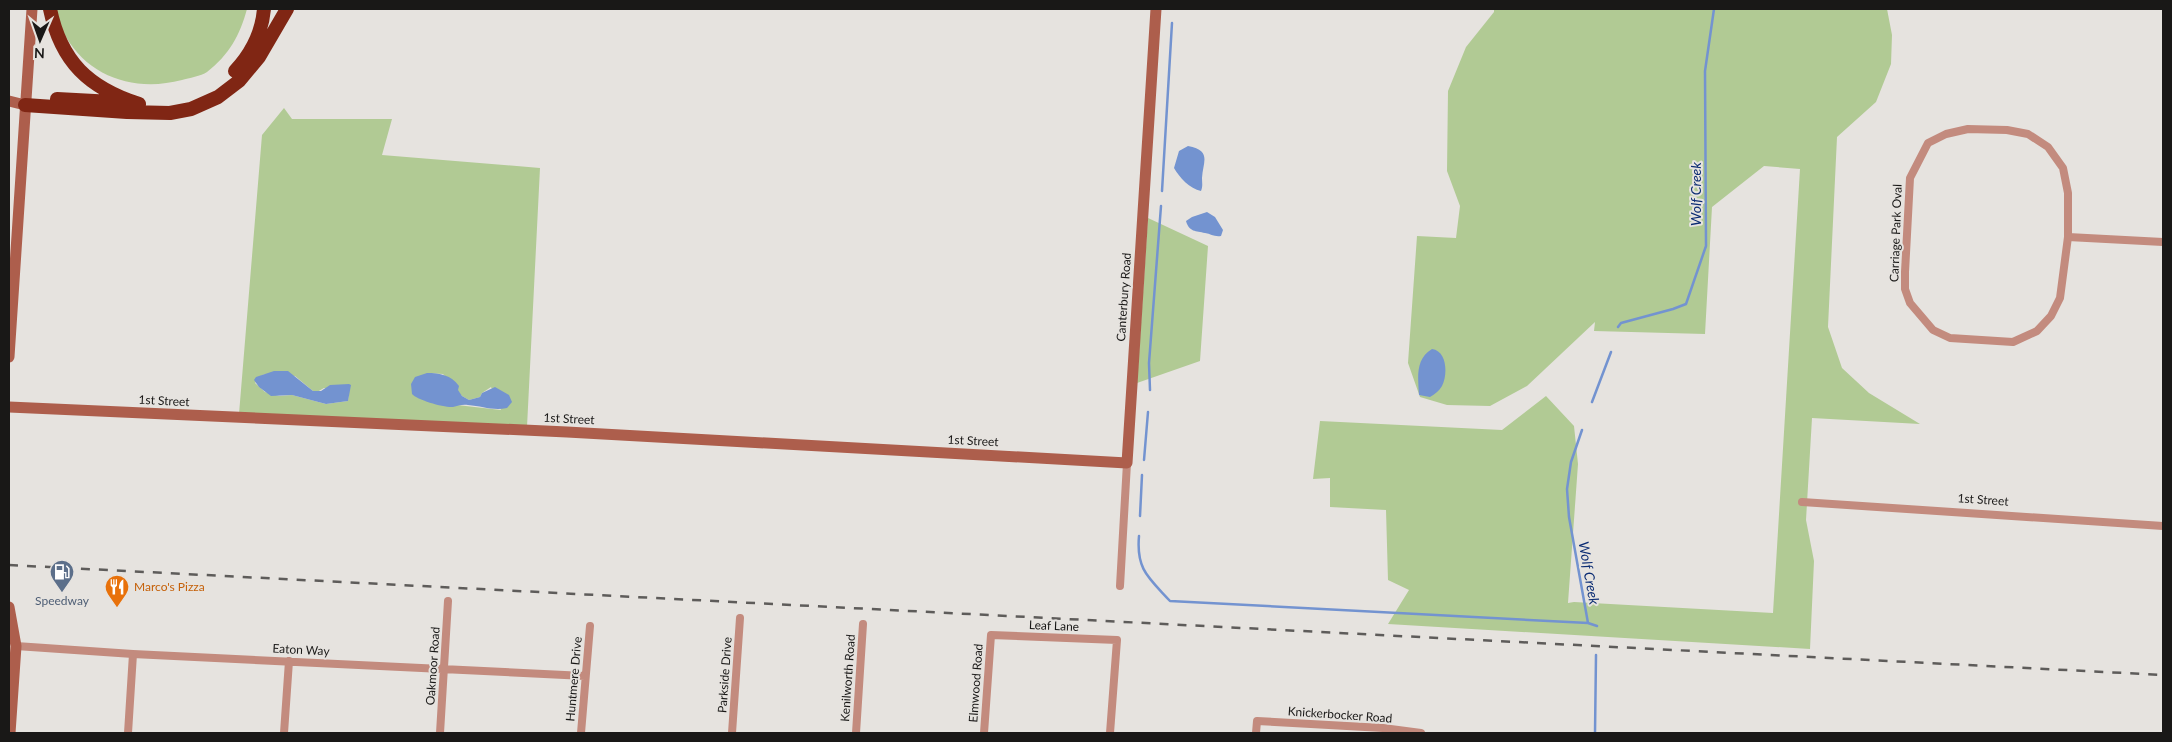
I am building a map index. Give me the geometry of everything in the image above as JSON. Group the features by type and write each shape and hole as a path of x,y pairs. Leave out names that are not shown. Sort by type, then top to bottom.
{"highway":[{"path":"50,9 53,24 63,48 86,77 115,96 139,104"},
{"path":"25,105 56,99 139,104 169,104 189,100 212,90 230,76 245,60 256,39 264,9"},
{"path":"25,105 127,112 170,113 191,109 218,97 239,81 259,57 286,9"}],"street":[{"path":"27,73 28,9"},
{"path":"9,357 32,9"},
{"name":"Canterbury Road","path":"1120,586 1156,9"},
{"path":"9,101 25,105"},
{"name":"Carriage Park Oval","path":"1968,129 2007,130 2028,134 2048,147 2063,168 2068,193 2068,237 2060,298 2051,316 2037,331 2013,342 1950,338 1933,330 1910,303 1905,290 1904,272 1910,178 1928,143 1946,134 1968,129"},
{"path":"2068,237 2163,242"},
{"name":"1st Street","path":"9,408 567,432 1127,463"},
{"name":"1st Street","path":"1802,502 2163,526"},
{"name":"Oakmoor Road","path":"440,733 448,600"},
{"path":"9,606 16,646 10,733"},
{"name":"Parkside Drive","path":"732,733 740,618"},
{"name":"Kenilworth Road","path":"856,733 863,624"},
{"name":"Huntmere Drive","path":"581,733 590,626"},
{"name":"Leaf Lane","path":"991,635 1117,640 1110,733"},
{"name":"Elmwood Road","path":"984,733 991,635"},
{"name":"Eaton Way","path":"16,646 133,654 585,676"},
{"path":"128,733 133,654"},
{"path":"284,733 289,661"},
{"name":"Knickerbocker Road","path":"1256,733 1257,721 1384,728 1421,733"}],"green space":[{"path":"55,9 247,9 233,44 222,59 207,72 182,80 148,84 116,78 101,72 88,63 66,37 56,17"},
{"path":"1494,9 1887,9 1892,35 1891,64 1876,102 1837,137 1828,327 1842,368 1869,393 1920,424 1812,418 1806,520 1814,561 1810,649 1388,624 1409,590 1388,580 1386,510 1330,507 1330,478 1313,479 1320,421 1502,430 1546,396 1574,426 1578,464 1568,603 1773,613 1800,169 1764,166 1712,207 1705,334 1594,331 1595,322 1527,386 1490,406 1447,405 1420,397 1408,363 1417,236 1456,238 1460,206 1447,171 1448,91 1466,47 1494,12"},
{"path":"284,108 292,119 392,119 382,155 540,168 527,427 239,414 262,135","holes":["427,373 443,374 462,396 469,400 480,397 482,393 491,387 501,410 457,405","262,375 295,376 313,391 317,392 324,388 349,392 348,401 326,404 292,395 279,396 265,392 255,383"]},
{"path":"1148,218 1208,246 1200,361 1137,383"}],"water":[{"path":"1188,146 1196,148 1203,154 1201,191 1185,182 1174,168 1179,151"},
{"path":"1207,212 1215,217 1223,230 1221,236 1193,230 1187,225 1186,221 1192,217"},
{"path":"1432,349 1441,354 1443,358 1445,375 1442,386 1430,397 1419,395 1418,376 1420,363"},
{"path":"274,371 288,371 313,391 321,391 330,385 349,384 351,385 348,401 326,404 292,395 271,396 259,387 254,380 256,377"},
{"path":"427,373 441,374 449,377 459,386 458,390 462,396 469,400 480,397 482,393 495,387 509,395 512,402 507,408 497,409 466,405 449,407 425,401 412,394 411,384 415,377"}],"waterway":[{"name":"Wolf Creek","path":"1618,327 1621,323 1686,304 1706,246 1705,71 1714,9"},
{"path":"1162,191 1172,23"},
{"path":"1150,390 1149,363 1161,206"},
{"name":"Wolf Creek","path":"1592,402 1611,352"},
{"path":"1144,460 1148,412"},
{"name":"Wolf Creek","path":"1582,430 1571,462 1567,489 1569,517 1588,623 1597,626"},
{"path":"1140,516 1142,475"},
{"path":"1139,536 1142,565 1150,579 1170,601 1588,623"},
{"name":"Wolf Creek","path":"1595,733 1596,655"}],"railway":[{"path":"9,565 2163,675"}],"place":[{"name":"Speedway","path":"62,593"},
{"name":"Marco's Pizza","path":"117,608"}]}
